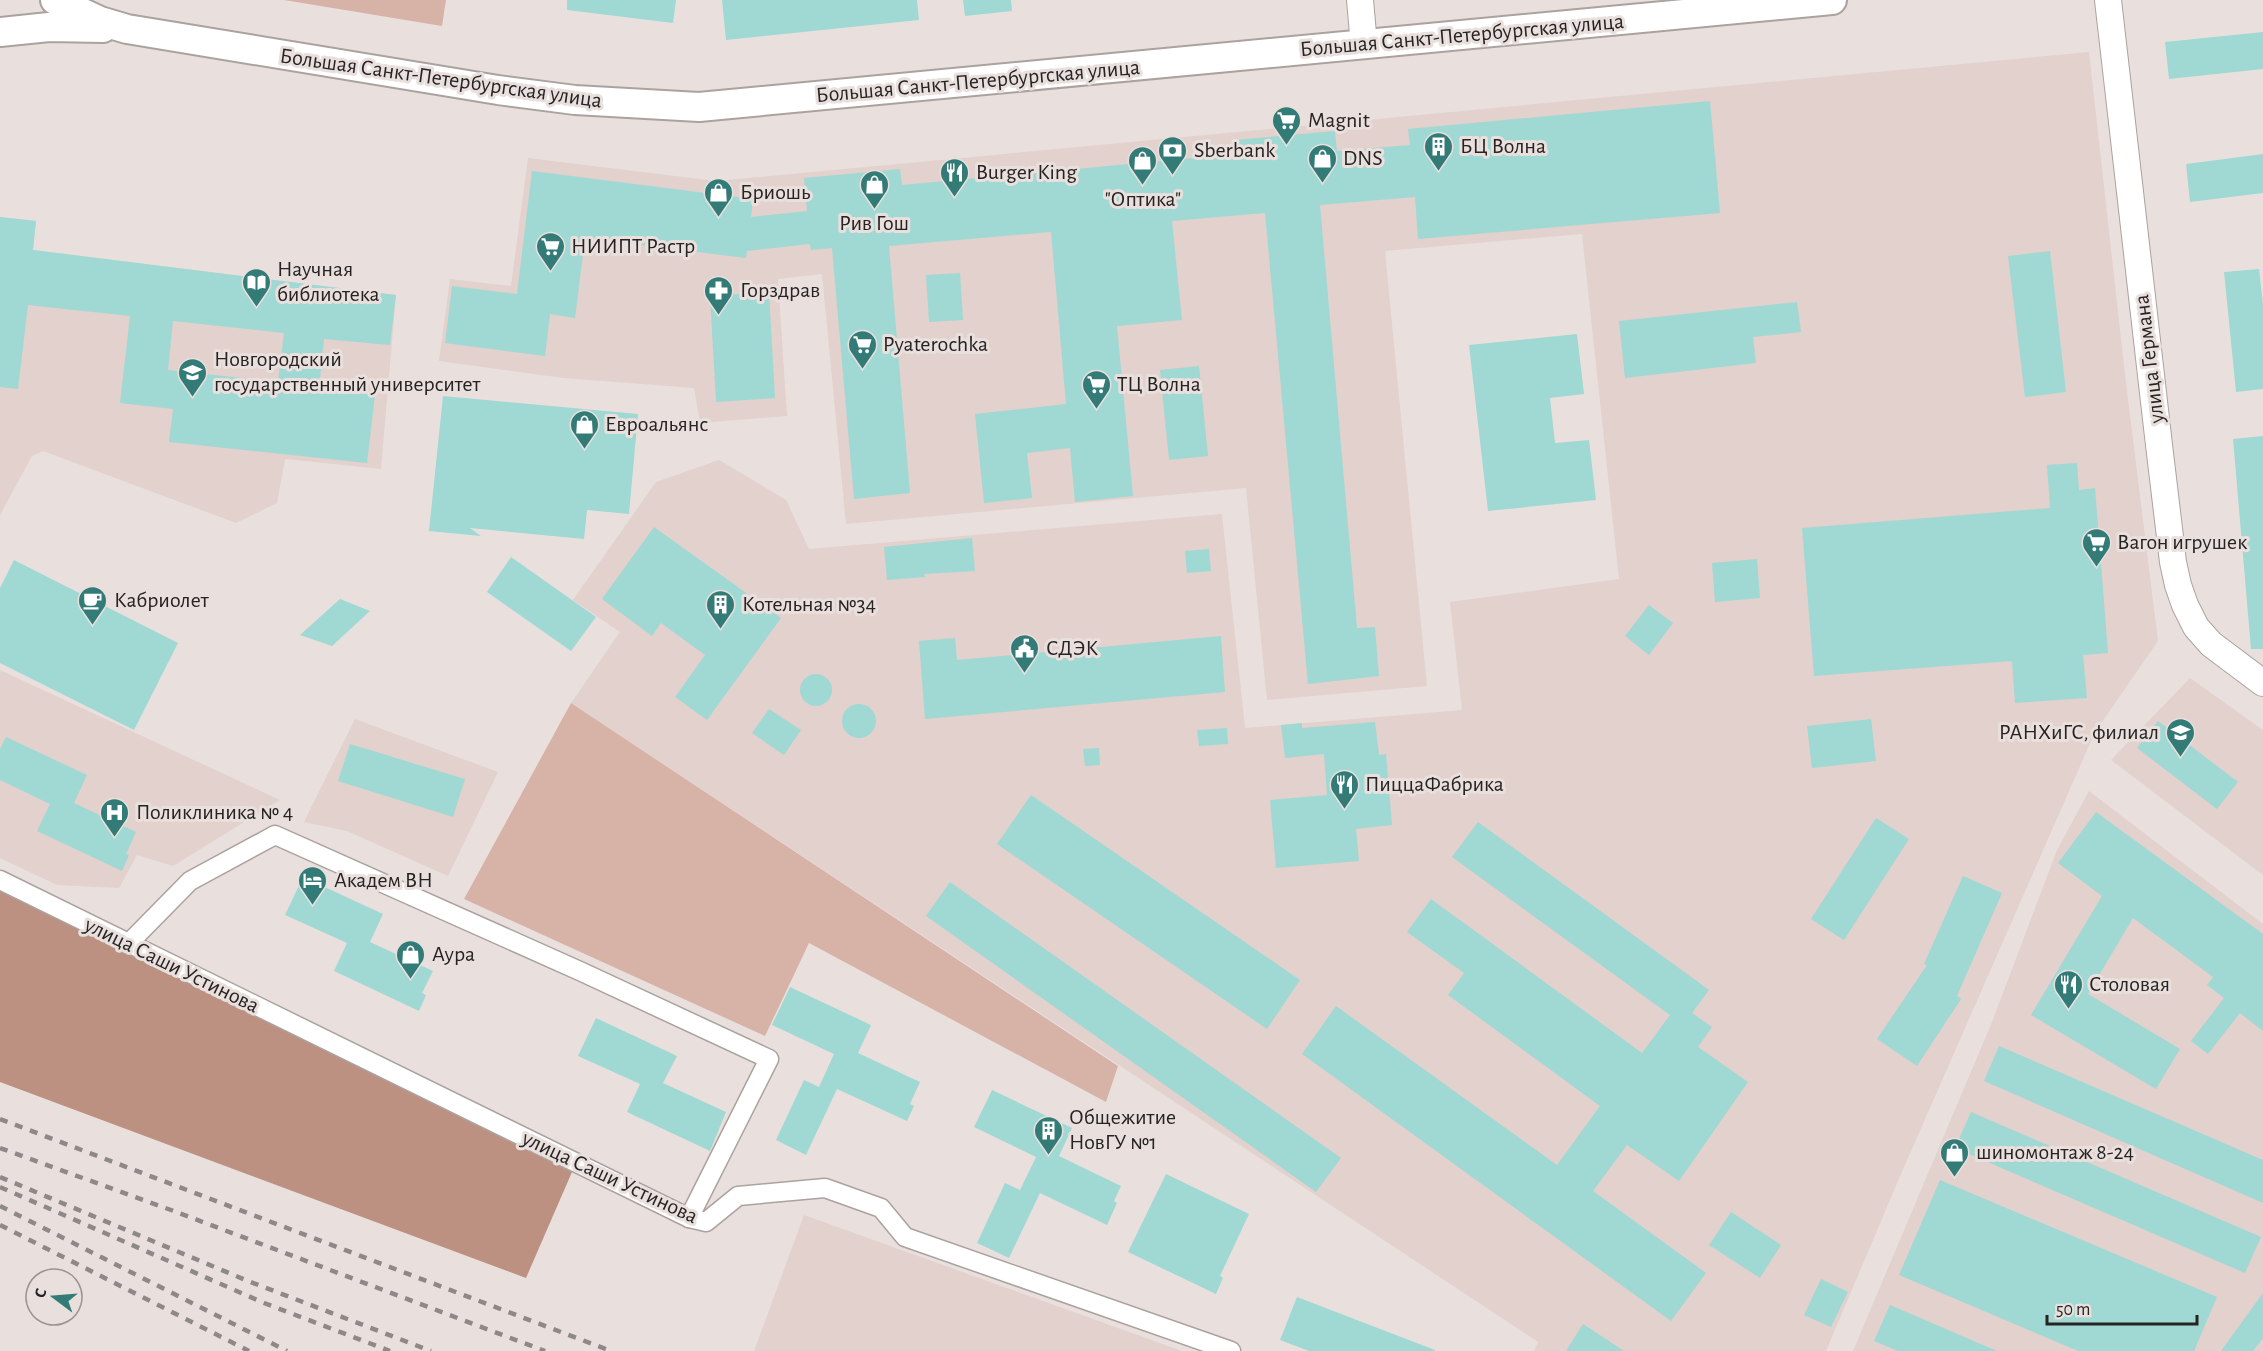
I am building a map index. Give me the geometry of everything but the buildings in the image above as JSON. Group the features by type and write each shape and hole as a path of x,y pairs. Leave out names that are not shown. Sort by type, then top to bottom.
{"main road":[{"name":"Большая Санкт-Петербургская улица","path":"55,0 100,21 127,29 498,90 575,100 679,107 721,105 1832,0"},
{"path":"1360,0 1364,45"},
{"name":"улица Германа","path":"2108,0 2160,456 2178,585 2196,627 2211,644 2263,683"},
{"name":"Большая Санкт-Петербургская улица","path":"0,32 49,27 127,29"}],"street":[{"path":"128,944 190,881 274,835 769,1059 689,1218"},
{"name":"улица Саши Устинова","path":"0,880 689,1218 706,1222 738,1196 825,1188 881,1208 905,1237 1231,1351"}],"shaded area":[{"path":"284,0 446,0 442,26"},
{"path":"2089,52 2125,375 2158,641 2095,732 1826,1351 1534,1351 1538,1342 571,703 620,632 573,600 656,482 719,460 786,500 809,549 1222,514 1245,728 1462,710 1450,602 1619,579 1582,234 1385,251 1427,686 1267,700 1246,488 846,524 822,274 778,279 787,416 700,423 694,388 563,378 439,361 450,279 511,286 528,158 716,181"},
{"name":"Новгородский государственный университет","path":"0,217 36,221 33,250 396,295 381,469 285,459 277,503 236,523 43,451 32,456 0,515"},
{"path":"0,670 280,800 173,866 137,855 119,888 57,885 0,858"},
{"path":"2190,678 2263,730 2263,875 2111,760"},
{"path":"571,703 1118,1066 1106,1102 809,943 765,1036 464,899"},
{"path":"355,719 498,772 448,876 347,831 304,822"},
{"path":"2089,791 2263,924 2263,1351 1853,1351 1992,1022 2057,850"},
{"path":"0,890 572,1172 526,1278 0,1082"},
{"path":"804,1215 1182,1351 754,1351"}],"railway":[{"path":"0,1119 611,1351"},
{"path":"0,1148 545,1351"},
{"path":"0,1177 248,1281 431,1351"},
{"path":"0,1187 264,1303 390,1351"},
{"path":"0,1206 287,1351"},
{"path":"0,1225 249,1351"}],"place":[{"name":"Magnit","path":"1287,146"},
{"name":"БЦ Волна","path":"1439,172"},
{"name":"Sberbank","path":"1173,176"},
{"name":"DNS","path":"1322,184"},
{"name":"\"Оптика\"","path":"1143,186"},
{"name":"Burger King","path":"955,198"},
{"name":"Рив Гош","path":"874,210"},
{"name":"Бриошь","path":"719,218"},
{"name":"НИИПТ Растр","path":"550,272"},
{"name":"Научная библиотека","path":"256,308"},
{"name":"Горздрав","path":"719,316"},
{"name":"Pyaterochka","path":"862,370"},
{"name":"Новгородский государственный университет","path":"193,398"},
{"name":"ТЦ Волна","path":"1096,410"},
{"name":"Евроальянс","path":"584,450"},
{"name":"Вагон игрушек","path":"2096,568"},
{"name":"Кабриолет","path":"93,626"},
{"name":"Котельная №34","path":"721,630"},
{"name":"СДЭК","path":"1025,674"},
{"name":"РАНХиГС, филиал","path":"2180,758"},
{"name":"ПиццаФабрика","path":"1344,810"},
{"name":"Поликлиника № 4","path":"115,838"},
{"name":"Академ ВН","path":"313,906"},
{"name":"Аура","path":"411,980"},
{"name":"Столовая","path":"2068,1010"},
{"name":"Общежитие НовГУ №1","path":"1048,1156"},
{"name":"шиномонтаж 8-24","path":"1955,1178"}]}
